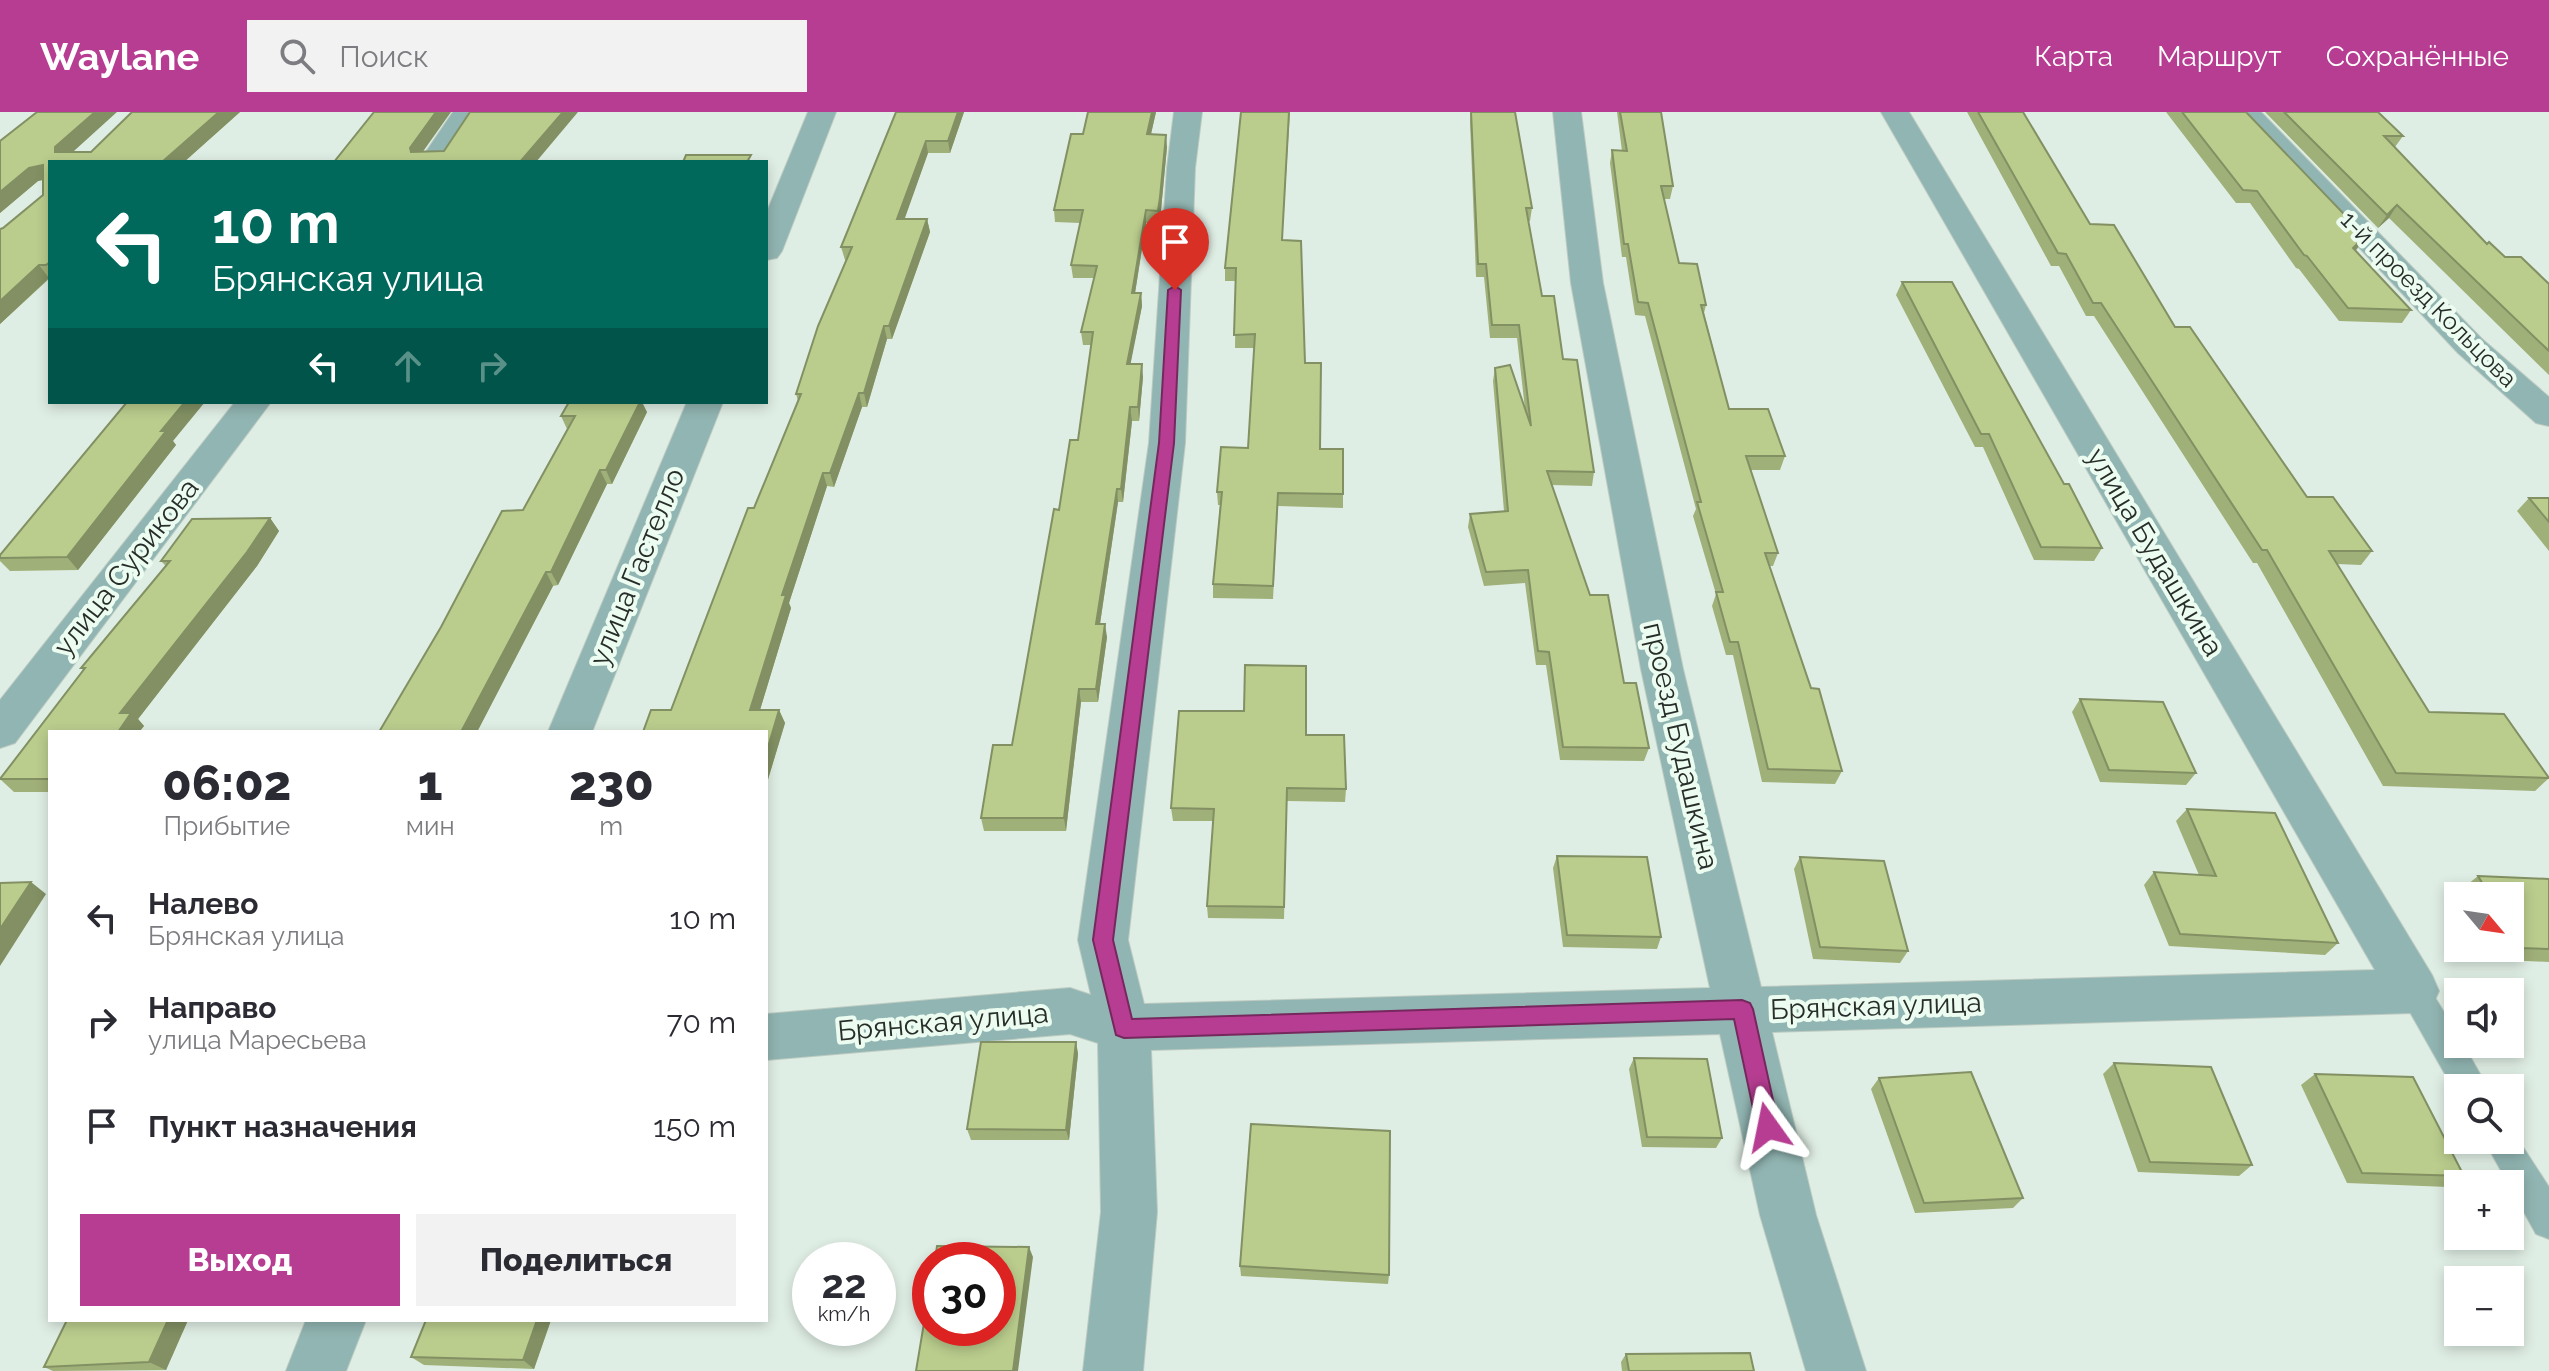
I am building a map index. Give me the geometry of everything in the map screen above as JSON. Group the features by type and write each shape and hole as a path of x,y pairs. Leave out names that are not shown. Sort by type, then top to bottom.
{"street":[{"path":"434,160 467,112"},
{"path":"768,246 822,112"},
{"path":"1113,1371 1129,1212 1124,1028 1103,940 1167,443 1181,168 1188,112"},
{"name":"проезд Будашкина","path":"1567,112 1587,283 1662,669 1788,1215 1836,1371"},
{"name":"улица Будашкина","path":"1895,112 2414,991"},
{"name":"1-й проезд Кольцова","path":"2246,112 2470,346 2549,415"},
{"name":"улица Сурикова","path":"0,731 251,404"},
{"name":"улица Гастелло","path":"571,730 704,404"},
{"name":"Брянская улица","path":"768,1037 1070,1011 1124,1028 2414,991"},
{"path":"316,1371 335,1322"}],"lane":[{"path":"2414,991 2463,1074"},
{"path":"2509,1154 2549,1221"}],"building":[{"path":"37,112 95,112 55,147 55,152 91,152 132,112 219,112 164,160 48,160 48,264 39,265 0,301 0,229 43,195 43,165 29,168 0,192 0,141"},
{"path":"374,112 436,112 410,148 411,152 444,151 470,112 563,112 522,160 336,160"},
{"path":"896,112 958,112 948,141 926,141 897,219 927,219 889,326 884,326 864,393 859,393 830,473 823,473 782,595 786,595 750,710 779,710 768,747 768,730 644,730 651,710 671,710 748,508 754,508 801,394 796,394 818,326 852,247 841,247"},
{"path":"1088,112 1152,112 1147,134 1166,135 1158,211 1146,210 1132,293 1141,293 1127,364 1142,364 1138,407 1130,407 1121,489 1117,489 1096,624 1105,624 1096,689 1079,689 1064,818 981,818 993,745 1012,745 1054,509 1059,510 1070,440 1078,440 1093,332 1081,332 1097,266 1071,265 1083,210 1054,210 1071,134 1083,134"},
{"path":"1241,112 1289,112 1282,240 1301,241 1305,363 1321,363 1320,449 1343,449 1343,494 1278,493 1273,586 1213,584 1222,492 1217,492 1221,447 1248,448 1255,334 1234,335 1236,268 1225,268"},
{"path":"1471,112 1515,112 1532,208 1526,208 1542,296 1554,296 1563,359 1577,360 1594,472 1547,471 1590,595 1608,595 1624,683 1636,683 1649,748 1563,747 1549,652 1538,651 1528,570 1486,572 1470,514 1508,511 1495,368 1510,365 1531,426 1519,325 1492,325 1486,264 1478,264"},
{"path":"1620,112 1661,112 1673,186 1661,186 1679,263 1697,264 1706,305 1701,305 1729,409 1768,409 1785,456 1746,456 1778,553 1765,553 1811,688 1819,689 1842,771 1768,769 1738,642 1730,642 1716,592 1723,592 1697,502 1701,502 1648,303 1638,302 1628,244 1624,244 1612,150 1627,151"},
{"path":"1978,112 2023,112 2090,224 2114,225 2175,327 2190,327 2307,497 2333,497 2372,551 2329,551 2429,712 2504,714 2549,778 2396,773 2267,550 2262,550 2101,303 2093,303 2066,254 2058,253"},
{"path":"2182,112 2246,112 2365,236 2353,248 2411,310 2348,308 2257,191 2243,190"},
{"path":"2284,112 2378,112 2403,136 2384,136 2487,244 2489,242 2505,257 2521,257 2549,284 2549,351 2397,205 2387,215"},
{"path":"686,155 751,155 748,160 684,160"},
{"path":"1902,282 1952,282 2064,484 2069,484 2102,548 2041,547 1989,434 1981,434"},
{"path":"125,404 183,404 161,431 166,431 67,557 0,558"},
{"path":"568,404 639,404 606,470 600,470 551,572 546,572 462,730 380,730 441,627 502,511 523,510 575,416 561,416"},
{"path":"2529,498 2549,498 2549,522"},
{"path":"270,518 247,552 120,713 131,713 119,730 48,730 48,779 0,779 85,668 81,668 170,561 161,561 192,519"},
{"path":"1245,665 1306,666 1306,735 1344,735 1346,789 1287,788 1284,907 1207,906 1214,809 1171,808 1179,711 1244,711"},
{"path":"2080,699 2163,702 2196,773 2109,770"},
{"path":"2187,809 2275,813 2338,943 2180,934 2154,872 2216,876"},
{"path":"1557,856 1647,857 1661,937 1567,935"},
{"path":"1800,857 1884,861 1908,951 1820,947"},
{"path":"2478,876 2549,879 2549,949 2524,948 2524,882 2482,882"},
{"path":"31,882 0,929 0,883"},
{"path":"981,1042 1076,1042 1066,1130 967,1129"},
{"path":"1634,1058 1707,1059 1722,1138 1647,1137"},
{"path":"2114,1063 2211,1067 2252,1165 2150,1162"},
{"path":"1971,1072 2023,1198 1924,1203 1879,1078"},
{"path":"2315,1074 2413,1077 2444,1137 2444,1154 2453,1154 2461,1170 2444,1170 2444,1175 2362,1173"},
{"path":"1251,1124 1390,1131 1389,1275 1240,1266"},
{"path":"1016,1247 1029,1247 1013,1371 916,1371 920,1346 1016,1346"},
{"path":"66,1322 167,1322 149,1362 44,1367"},
{"path":"425,1322 536,1322 523,1360 411,1357"},
{"path":"1750,1353 1754,1371 1629,1371 1626,1354"}],"route":[{"path":"1175,290 1167,443 1103,940 1124,1028 1742,1009 1768,1127"}]}
